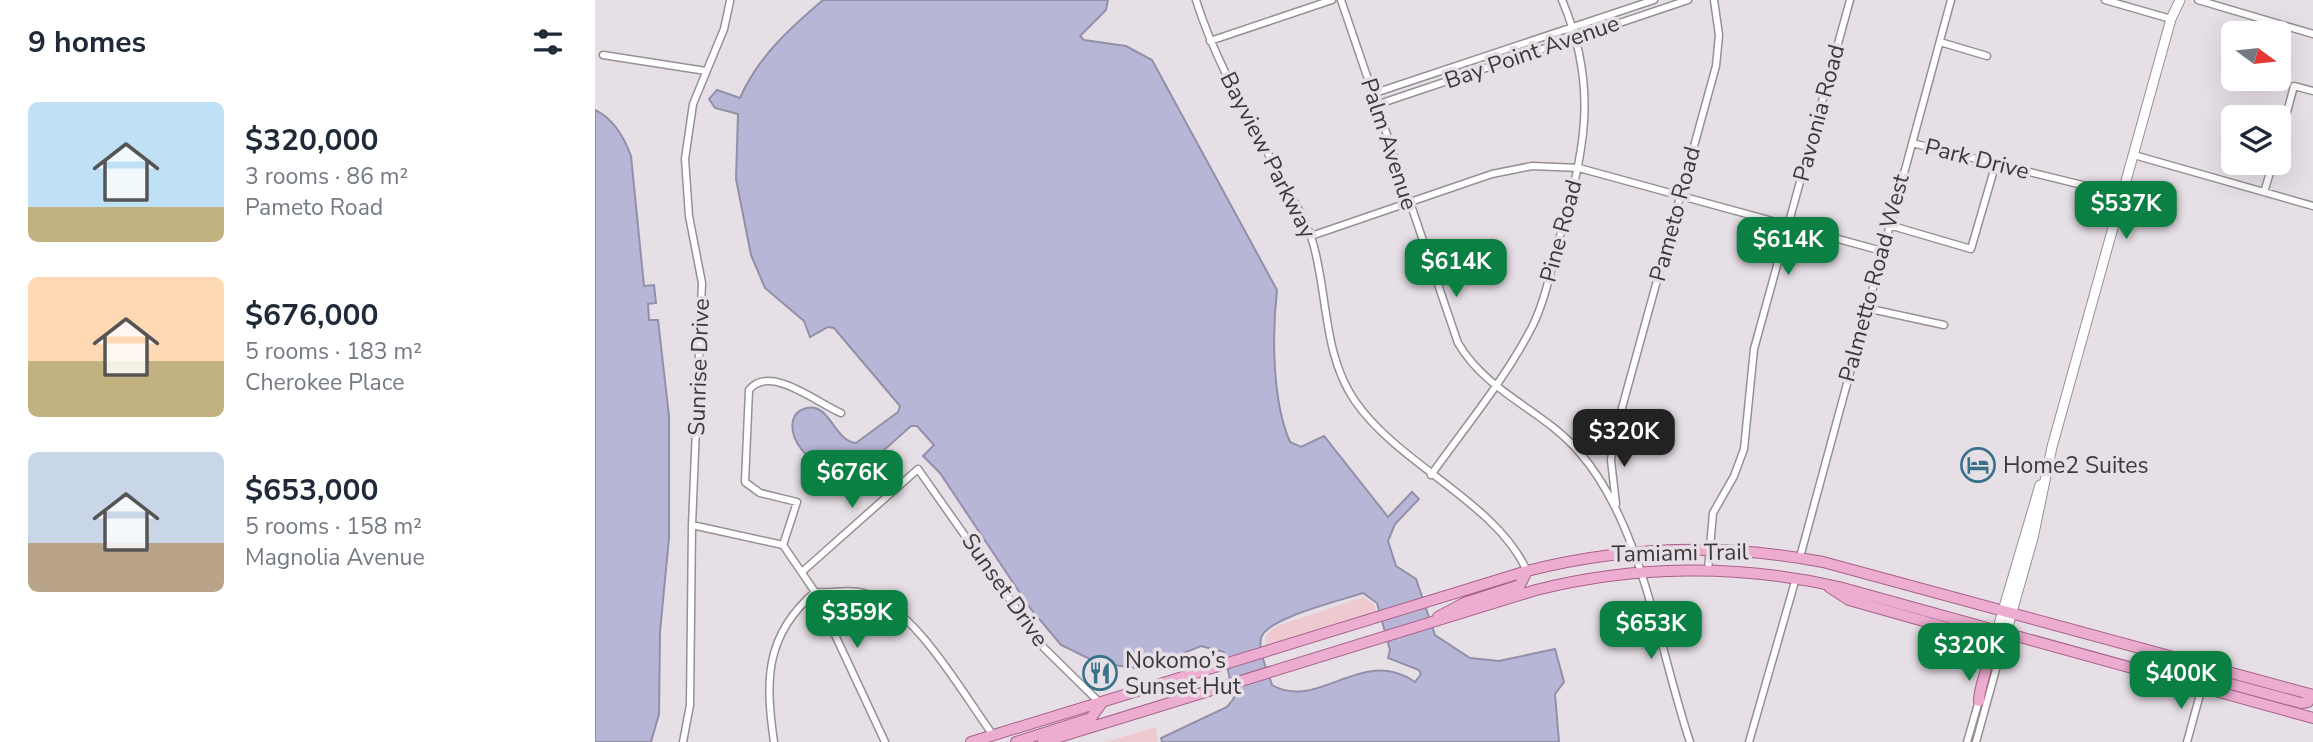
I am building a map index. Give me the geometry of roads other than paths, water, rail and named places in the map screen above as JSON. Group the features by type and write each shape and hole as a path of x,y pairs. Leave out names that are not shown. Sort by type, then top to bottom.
{"main road":[{"name":"Tamiami Trail","path":"971,742 1527,571 1633,551 1709,548 1800,557 2312,692"},
{"name":"Tamiami Trail","path":"1043,742 1559,584 1639,571 1708,570 1823,583 2313,718"},
{"path":"1432,621 1456,606 1520,585 1525,580 1527,571"},
{"path":"1823,583 1849,600 1980,637 1987,645 1989,656 1979,701"},
{"path":"2202,687 2206,682 2216,680 2301,704 2308,702 2312,692"},
{"path":"1016,742 1091,718 1099,711 1101,704"}],"street":[{"name":"Sunrise Drive","path":"683,742 689,705 692,525 702,283 689,216 685,159 693,104 724,29 729,0"},
{"name":"Bayview Parkway","path":"1196,0 1210,41 1311,236 1335,358 1343,380 1369,418 1431,475 1504,534 1519,552 1527,571"},
{"path":"1210,41 1332,0"},
{"name":"Palm Avenue","path":"1341,0 1458,343 1476,370 1570,442 1598,476 1633,551 1690,742"},
{"name":"Pine Road","path":"1431,475 1495,387 1534,322 1579,168 1587,102 1577,36 1562,0"},
{"name":"Bay Point Avenue","path":"1372,94 1654,0"},
{"name":"Bay Point Avenue","path":"1376,105 1688,0"},
{"name":"Pameto Road","path":"1616,510 1611,460 1617,426 1718,54 1719,35 1714,0"},
{"name":"Pavonia Road","path":"1708,570 1713,513 1734,476 1744,449 1751,363 1850,0"},
{"name":"Palmetto Road West","path":"1800,557 1951,0"},
{"path":"2105,0 2171,19"},
{"path":"1967,742 2007,611 2033,538 2045,473 2171,19 2180,0"},
{"path":"2198,0 2313,34"},
{"path":"1940,42 1987,56"},
{"path":"603,55 706,72"},
{"path":"2289,105 2294,86 2313,91"},
{"name":"Park Drive","path":"1912,143 2123,195"},
{"path":"2134,155 2313,206"},
{"path":"1889,225 1971,249 1996,163"},
{"path":"1311,236 1515,168 1554,165 1579,168 1882,251"},
{"path":"2264,192 2269,175"},
{"path":"1866,308 1944,325"},
{"path":"783,545 797,502 760,493 745,482 749,390 755,384 764,382 796,388 841,413"},
{"path":"1570,442 1586,445 1604,440 1617,426"},
{"name":"Sunset Drive","path":"803,571 918,469 1040,642 1062,668 1101,704"},
{"path":"692,525 783,545 803,571 815,593 885,742"},
{"path":"1749,742 1796,578"},
{"path":"774,742 770,688 773,649 789,619 815,593 855,591 892,606 932,651 993,735"},
{"path":"1976,742 2001,632"},
{"path":"2187,742 2202,687"}],"water":[{"path":"823,0 1108,0 1106,10 1080,36 1084,40 1126,46 1152,60 1277,290 1275,367 1280,407 1290,442 1301,447 1324,436 1388,517 1412,492 1419,499 1395,524 1388,541 1396,566 1416,579 1435,635 1470,658 1499,661 1555,649 1564,682 1555,694 1559,742 1162,742 1161,738 1227,707 1234,698 1224,652 1201,646 1144,669 1098,663 1061,645 1030,608 940,473 923,456 934,445 917,426 911,426 869,461 847,468 828,467 813,460 801,449 794,436 793,424 797,414 807,408 821,411 842,436 856,443 898,412 900,406 834,328 828,327 810,337 804,321 765,288 751,255 736,179 738,114 715,108 709,99 717,90 740,98 765,57","holes":["1363,593 1377,603 1390,650 1388,658 1419,670 1421,674 1415,682 1396,673 1377,671 1306,691 1289,691 1272,685 1261,649 1261,638 1266,631 1290,617"]},
{"path":"595,110 608,118 617,129 631,156 644,286 654,285 656,303 648,304 649,320 658,320 669,416 669,538 660,632 659,714 651,742 595,742"}],"place":[{"name":"Home2 Suites","path":"1978,465"},
{"name":"Nokomo’s Sunset Hut","path":"1100,673"}]}
